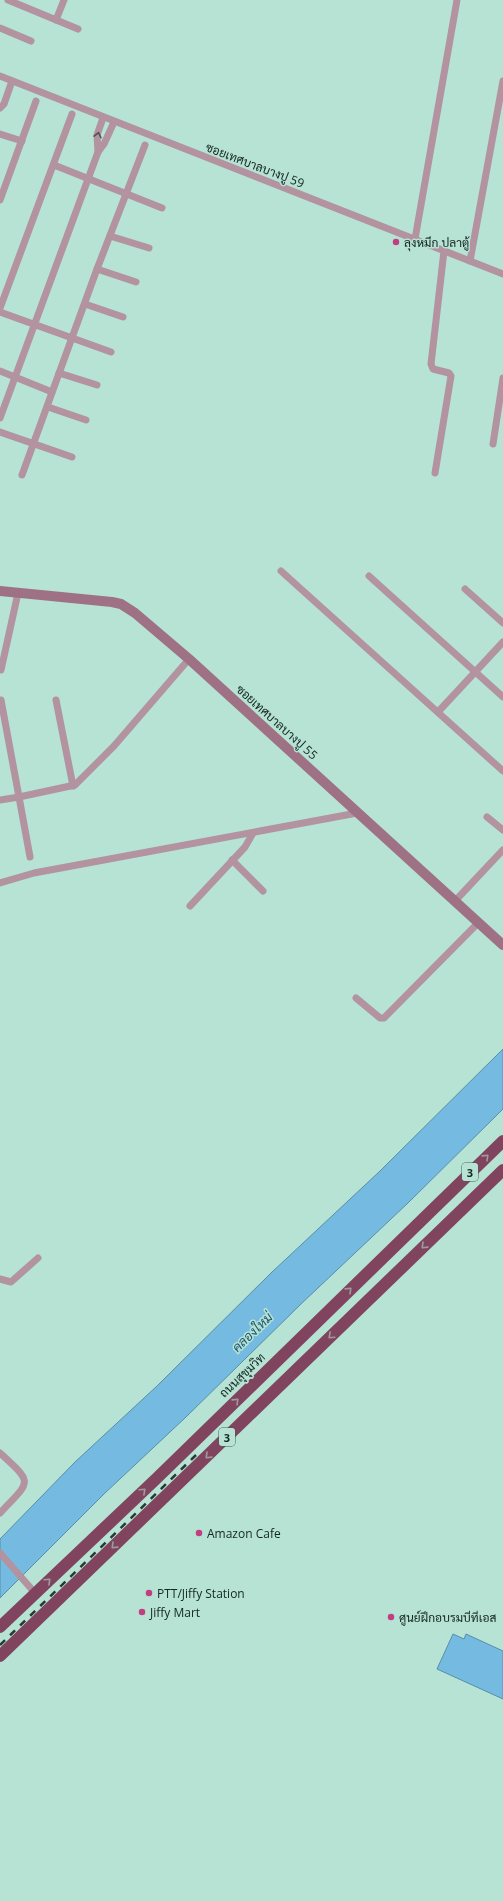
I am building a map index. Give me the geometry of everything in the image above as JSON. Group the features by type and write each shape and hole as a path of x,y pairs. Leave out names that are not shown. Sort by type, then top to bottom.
{"highway":[{"name":"ถนนสุขุมวิท","path":"0,1627 157,1478 503,1141"},
{"name":"3","path":"0,1656 503,1170"},
{"path":"438,1204 452,1219"}],"street":[{"path":"8,0 78,29"},
{"path":"56,20 64,0"},
{"path":"416,239 457,0"},
{"path":"0,28 31,41"},
{"path":"0,85 1,76"},
{"name":"ซอยเทศบาลบางปู 59","path":"1,76 114,122 503,274"},
{"path":"470,261 503,80"},
{"path":"0,108 4,104 12,81"},
{"path":"0,200 36,101"},
{"path":"0,308 72,114"},
{"path":"98,152 97,135 104,118"},
{"path":"0,418 98,152 114,122"},
{"path":"0,134 22,141"},
{"path":"22,475 97,269 145,145"},
{"path":"54,165 126,195 162,208"},
{"path":"110,236 149,248"},
{"path":"435,473 451,376 448,373 433,369 431,364 444,250"},
{"path":"97,269 136,282"},
{"path":"85,304 123,317"},
{"path":"0,312 111,352"},
{"path":"0,371 52,392"},
{"path":"59,373 97,385"},
{"path":"493,444 500,419 503,378"},
{"path":"48,406 86,420"},
{"path":"0,432 72,457"},
{"path":"281,571 503,771"},
{"path":"369,576 503,697"},
{"path":"465,589 503,623"},
{"name":"ซอยเทศบาลบางปู 55","path":"0,591 121,604 135,613 189,659 503,945"},
{"path":"1,670 18,593"},
{"path":"438,712 503,642"},
{"path":"0,800 73,786 114,746 189,659"},
{"path":"1,700 30,857"},
{"path":"56,700 73,786"},
{"path":"0,883 34,873 357,813"},
{"path":"487,817 503,830"},
{"path":"190,906 245,847 253,833"},
{"path":"455,901 503,850"},
{"path":"232,860 263,891"},
{"path":"356,998 380,1018 384,1018 478,923"},
{"path":"0,1279 11,1282 38,1258"},
{"path":"0,1453 21,1472 25,1482 24,1488 0,1513"},
{"path":"0,1553 35,1593"}],"water":[{"name":"คลองใหม่","path":"503,1049 503,1109 409,1202 105,1493 0,1598 0,1539 75,1462 157,1386 271,1273 380,1171"},
{"path":"453,1634 464,1639 466,1634 503,1651 503,1699 437,1669"}],"railway":[{"path":"0,1645 196,1455"}],"place":[{"name":"ลุงหมึก ปลาตู้","path":"396,242"},
{"name":"Amazon Cafe","path":"199,1533"},
{"name":"PTT/Jiffy Station","path":"149,1593"},
{"name":"Jiffy Mart","path":"142,1612"},
{"name":"ศูนย์ฝึกอบรมบีทีเอส","path":"391,1617"}]}
